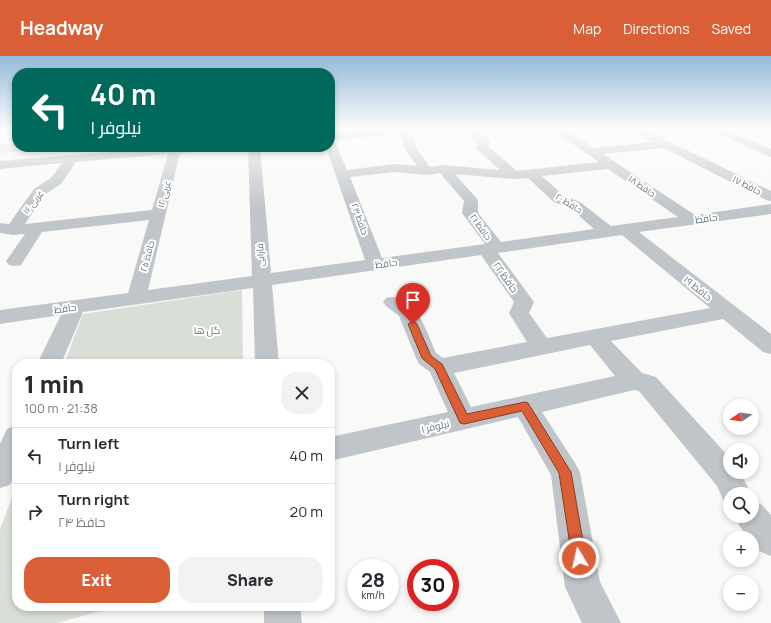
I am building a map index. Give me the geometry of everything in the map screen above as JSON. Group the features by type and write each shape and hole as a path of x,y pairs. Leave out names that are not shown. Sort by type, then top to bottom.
{"street":[{"path":"0,165 49,156"},
{"name":"۱۶ غربی","path":"6,229 39,192 56,180 72,156"},
{"name":"۱۲ غربی","path":"158,214 174,156"},
{"name":"فارابی","path":"255,156 267,359"},
{"name":"حافظ ۲۳","path":"336,156 376,264"},
{"path":"417,156 427,171"},
{"path":"493,156 514,175"},
{"name":"حافظ ۱۸","path":"599,156 692,220"},
{"name":"حافظ ۱۷","path":"691,156 771,197"},
{"path":"343,174 396,168 514,175 611,165"},
{"name":"حافظ ۲۱","path":"443,170 471,200 470,213 491,248"},
{"name":"حافظ ۲۰","path":"531,173 559,199 575,205 617,230"},
{"name":"حافظ","path":"0,317 771,209"},
{"path":"6,229 158,214"},
{"name":"حافظ ۲۵","path":"136,298 158,214"},
{"path":"15,261 37,227"},
{"name":"حافظ ۱۹","path":"617,230 728,312 771,346"},
{"name":"حافظ ۲۲","path":"491,248 524,302 520,313 541,346"},
{"path":"393,302 408,313 427,358 439,366 464,420"},
{"path":"51,359 75,306"},
{"path":"439,366 728,312"},
{"path":"594,336 634,382 647,384 727,476 732,487"},
{"name":"نیلوفر ۱","path":"335,448 634,382"},
{"path":"525,406 565,472 583,587 602,623"},
{"path":"0,475 12,447"},
{"path":"756,523 771,540"},
{"path":"282,611 283,623"}],"green space":[{"name":"گل ها","path":"242,290 243,359 66,359 83,314"},
{"path":"12,498 12,611 101,611 57,623 0,623 0,529"}],"route":[{"path":"413,324 427,358 439,366 464,420 525,406 565,472 579,558"}]}
